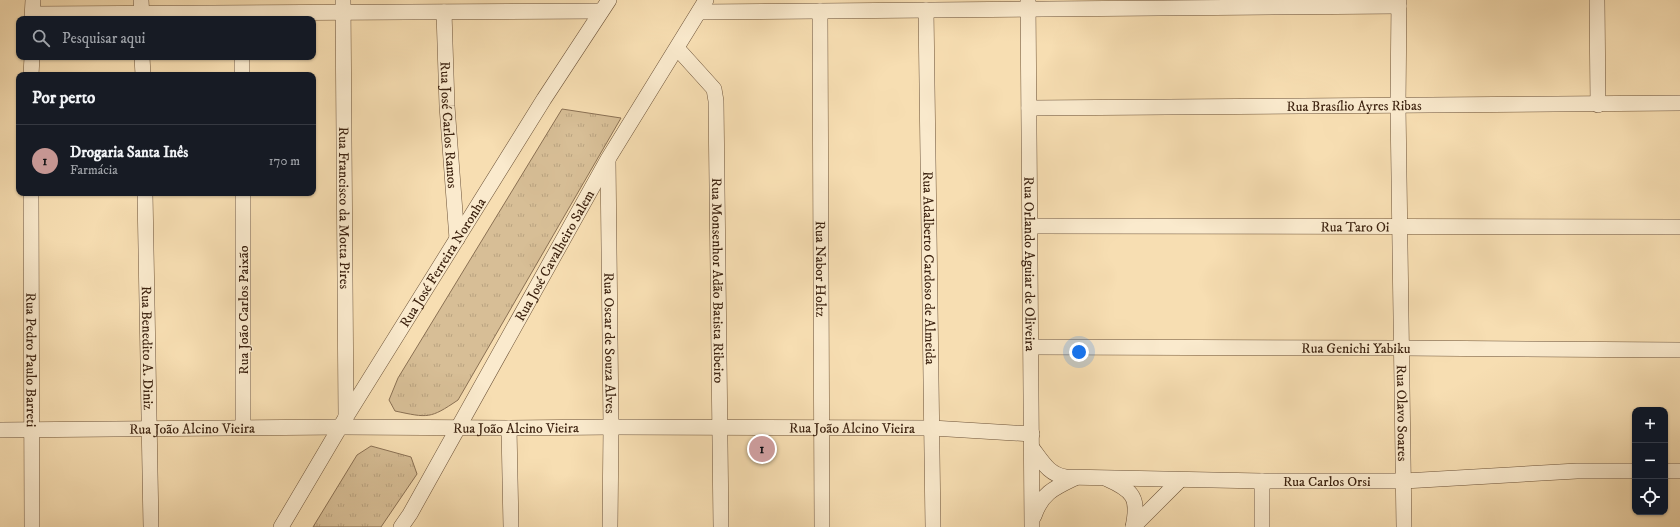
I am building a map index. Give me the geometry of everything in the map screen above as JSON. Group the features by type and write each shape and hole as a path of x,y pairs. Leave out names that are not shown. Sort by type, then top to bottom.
{"street":[{"path":"1597,0 1598,105"},
{"path":"703,6 820,11 926,10 1028,5 1399,3"},
{"name":"Rua Olavo Soares","path":"1399,3 1399,227 1404,527"},
{"name":"Rua Orlando Aguiar de Oliveira","path":"1028,5 1032,524"},
{"path":"33,11 242,11 343,6 444,12 605,6"},
{"name":"Rua Francisco da Motta Pires","path":"343,6 343,422"},
{"name":"Rua José Ferreira Noronha","path":"281,527 343,422 457,238 544,99 605,6"},
{"name":"Rua José Cavalheiro Salem","path":"401,527 409,521 608,159 703,6"},
{"name":"Rua Adalberto Cardoso de Almeida","path":"926,10 933,527"},
{"name":"Rua Nabor Holtz","path":"820,11 822,527"},
{"name":"Rua José Carlos Ramos","path":"444,12 447,106 457,238"},
{"name":"Rua Monsenhor Adão Batista Ribeiro","path":"677,48 714,89 716,101 720,527"},
{"path":"31,72 32,60"},
{"path":"142,60 143,72"},
{"path":"242,60 242,72"},
{"name":"Rua Brasílio Ayres Ribas","path":"1029,108 1598,105 1680,103"},
{"name":"Rua Oscar de Souza Alves","path":"608,159 611,427 610,527"},
{"name":"Rua Pedro Paulo Barreti","path":"31,196 32,527"},
{"name":"Rua Benedito A. Diniz","path":"145,196 151,527"},
{"name":"Rua João Carlos Paixão","path":"242,196 243,428"},
{"name":"Rua Taro Oi","path":"1030,226 1680,227"},
{"name":"Rua Genichi Yabiku","path":"1031,347 1680,350"},
{"name":"Rua João Alcino Vieira","path":"0,430 243,428 343,422 459,428 932,428 1032,441"},
{"path":"509,428 511,527"},
{"name":"Rua Carlos Orsi","path":"1032,441 1053,473 1059,476 1078,477 1180,480 1404,481 1577,471 1632,471"},
{"path":"1668,471 1680,471"},
{"path":"1032,524 1037,507 1052,489 1078,477"},
{"path":"1104,478 1127,490 1134,498 1136,510 1133,527"},
{"path":"1133,527 1180,480"},
{"path":"1262,481 1262,527"}],"green space":[{"path":"562,109 621,118 458,400 434,414 422,416 395,411 389,400 398,378"},
{"path":"371,446 411,457 417,474 381,527 313,527 357,455"}],"place":[{"name":"Drogaria Santa Inês","path":"762,449"}]}
